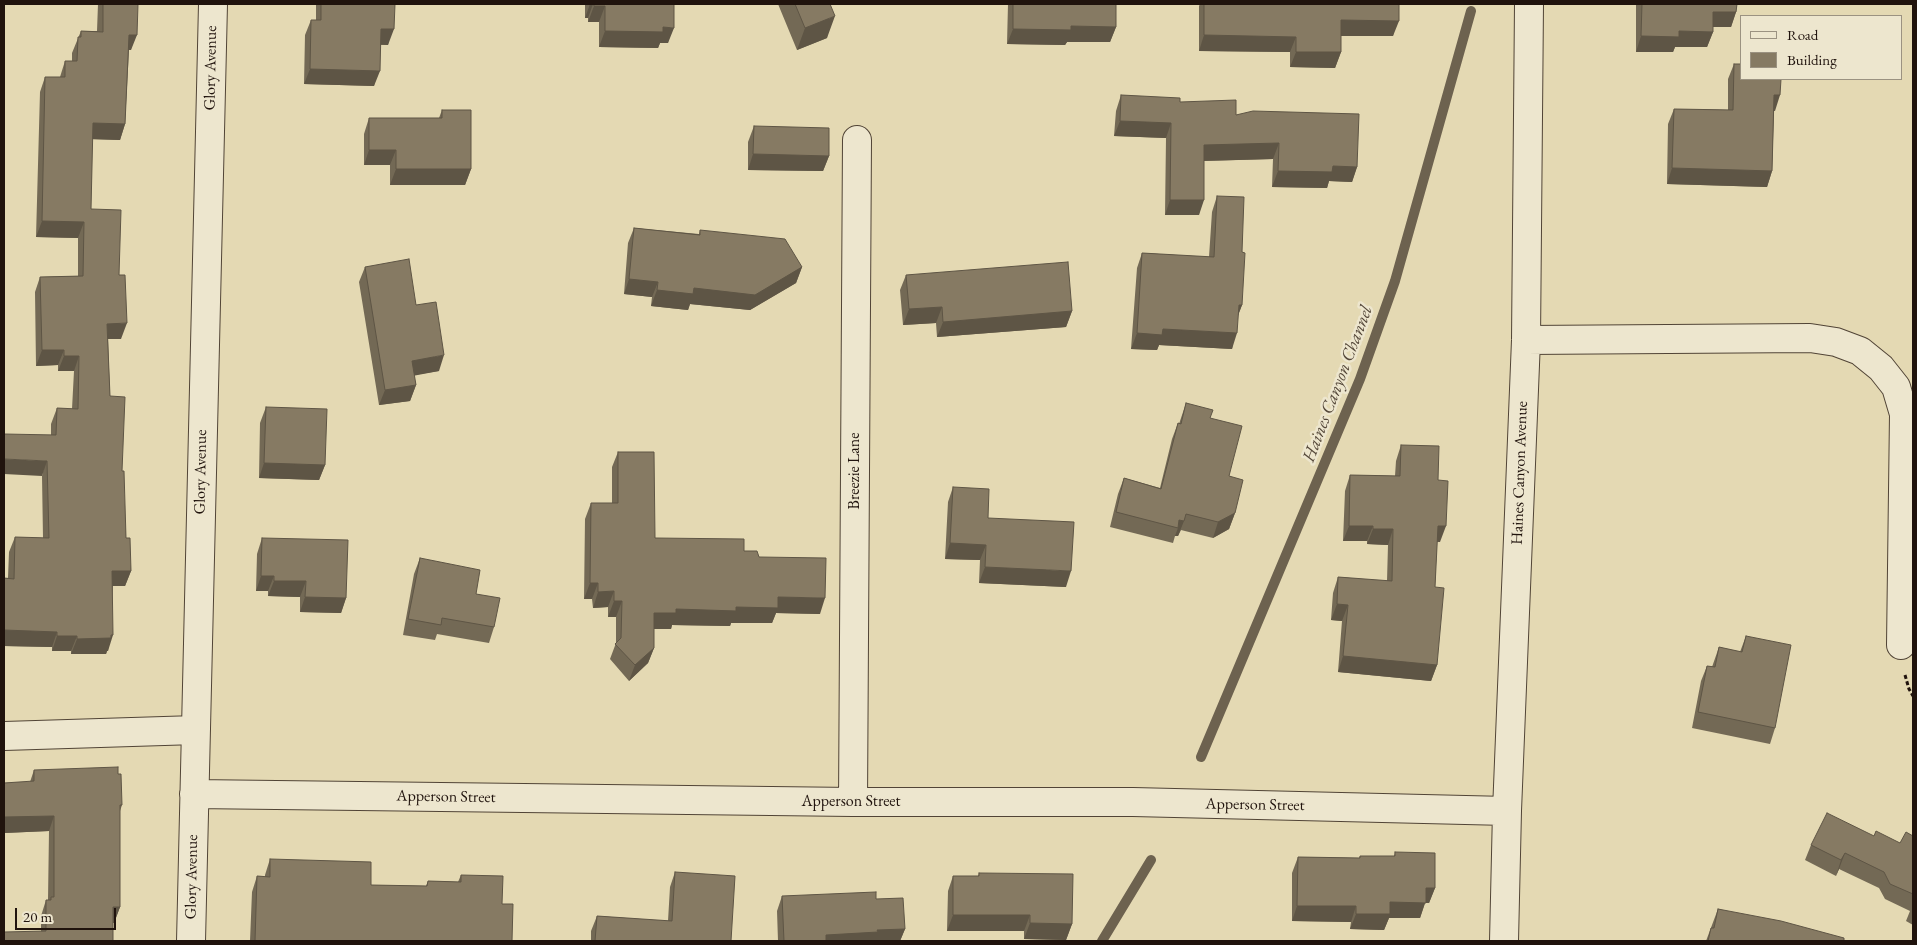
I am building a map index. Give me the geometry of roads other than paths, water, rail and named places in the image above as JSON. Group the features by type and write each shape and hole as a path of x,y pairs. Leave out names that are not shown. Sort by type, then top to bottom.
{"street":[{"name":"Glory Avenue","path":"191,941 213,4"},
{"name":"Haines Canyon Avenue","path":"1504,941 1507,811 1526,340 1529,4"},
{"name":"Breezie Lane","path":"853,802 856,140"},
{"path":"1526,340 1810,338 1836,342 1860,351 1881,368 1896,387 1904,414 1901,645"},
{"path":"4,736 196,730"},
{"name":"Apperson Street","path":"194,794 853,802 1133,802 1507,811"}],"waterway":[{"name":"Haines Canyon Channel","path":"1201,757 1360,379 1395,281 1471,11"},
{"name":"Haines Canyon Channel","path":"1102,941 1151,860"}]}
